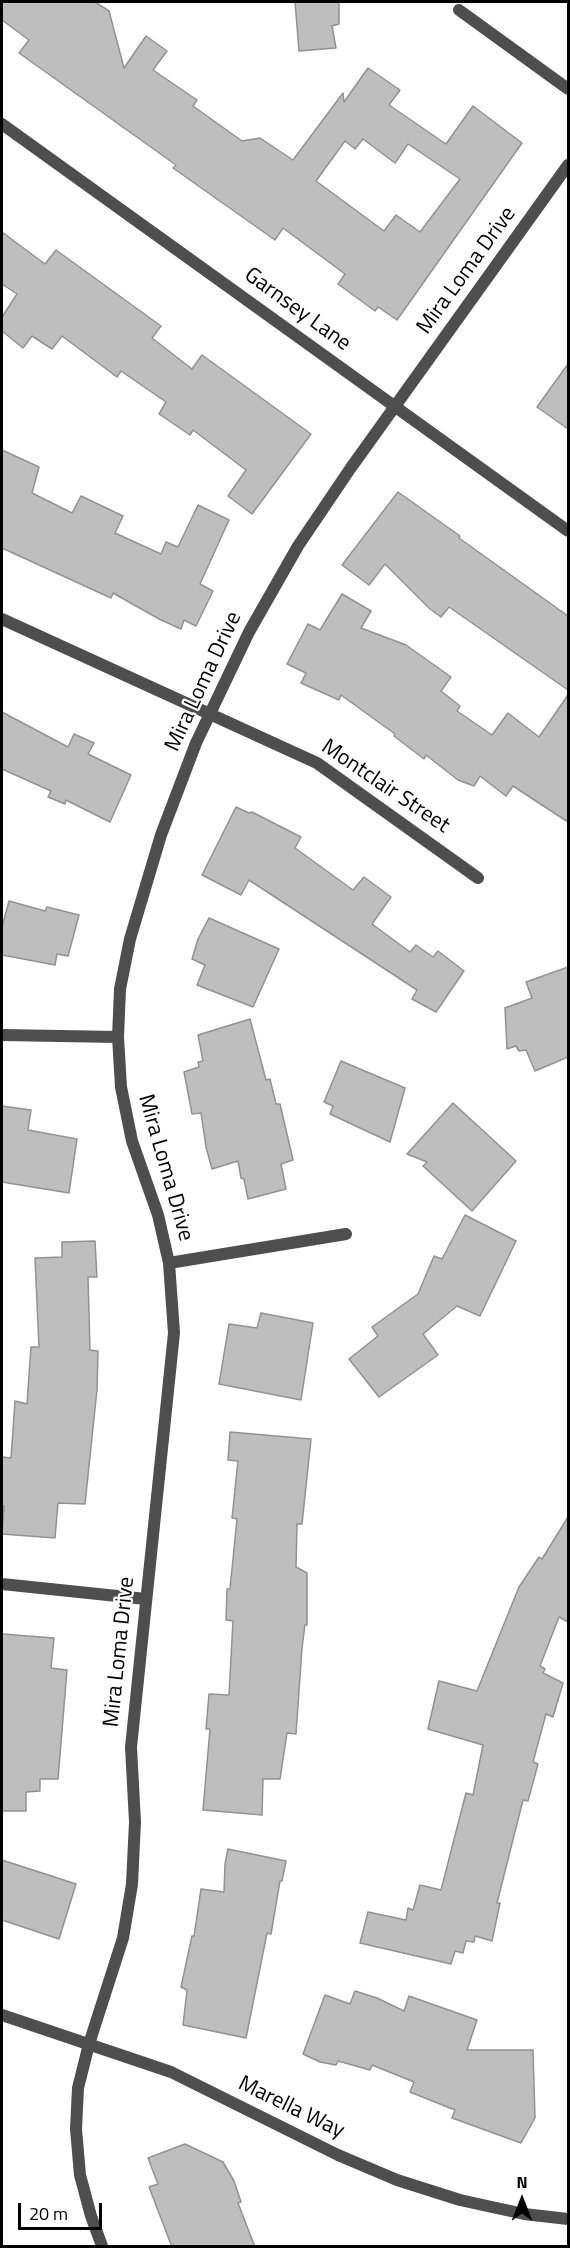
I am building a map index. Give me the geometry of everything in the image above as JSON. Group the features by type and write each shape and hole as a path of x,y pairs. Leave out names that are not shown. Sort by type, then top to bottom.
{"street":[{"path":"459,10 568,89"},
{"name":"Garnsey Lane","path":"2,124 568,531"},
{"name":"Mira Loma Drive","path":"102,2247 80,2175 76,2129 78,2088 89,2044 123,1938 132,1884 135,1822 131,1747 174,1334 169,1263 158,1215 132,1141 121,1087 118,1037 120,989 130,939 161,835 209,713 249,632 298,546 395,406 568,165"},
{"name":"Montclair Street","path":"2,619 317,763 478,878"},
{"path":"2,1035 118,1037"},
{"path":"169,1263 346,1234"},
{"path":"2,1584 146,1599"},
{"name":"Marella Way","path":"2,2015 171,2072 338,2155 397,2180 460,2200 524,2214 568,2219"}],"building":[{"path":"2,2 95,2 109,11 124,68 146,36 167,51 153,70 197,100 193,106 242,141 260,138 293,160 343,93 344,102 368,68 400,90 389,105 446,144 473,106 522,143 397,320 378,307 375,311 338,284 345,274 283,228 275,240 173,168 176,165 19,53 29,40 2,20","holes":["363,139 395,163 408,144 460,179 420,232 396,215 384,231 316,181 345,141 355,149"]},
{"path":"295,2 339,2 339,24 332,26 336,48 299,51"},
{"path":"2,232 45,264 56,250 161,326 152,338 192,369 202,355 311,434 252,514 228,496 246,470 193,430 190,435 159,414 166,402 121,371 117,377 62,336 52,349 32,336 23,348 2,331 2,317 17,294 2,284"},
{"path":"568,364 568,429 537,407"},
{"path":"2,450 39,467 32,493 72,513 81,496 123,516 115,533 161,554 166,542 178,547 198,505 229,520 200,584 213,591 196,626 184,620 181,629 113,593 111,598 2,548"},
{"path":"398,492 568,616 568,690 449,607 441,617 385,564 369,585 342,565"},
{"path":"342,594 371,611 361,628 406,645 451,677 441,691 460,706 457,711 492,735 508,713 539,737 568,695 568,822 513,786 506,796 480,776 474,786 458,780 426,755 424,759 394,736 395,734 341,695 339,700 301,683 306,673 287,664 308,624 320,630"},
{"path":"2,712 68,747 74,734 94,743 88,754 131,775 110,822 66,800 65,804 48,797 51,791 2,769"},
{"path":"236,807 249,813 252,812 301,837 295,848 353,890 364,877 391,897 372,924 410,952 416,945 433,957 438,951 464,971 436,1012 412,999 417,990 249,880 241,895 202,875"},
{"path":"9,901 45,911 47,907 79,915 68,956 57,954 55,965 2,955 2,927"},
{"path":"209,918 279,949 253,1007 197,985 205,965 192,959 198,939"},
{"path":"568,967 568,1057 535,1071 526,1050 519,1051 516,1046 507,1049 505,1008 532,998 526,982"},
{"path":"250,1019 266,1080 270,1079 276,1104 280,1104 293,1160 281,1164 286,1189 248,1199 238,1161 212,1169 201,1113 192,1114 184,1072 199,1067 198,1062 203,1061 198,1035"},
{"path":"341,1061 405,1088 390,1142 330,1114 333,1106 324,1102"},
{"path":"453,1103 516,1161 472,1211 423,1166 427,1162 407,1154"},
{"path":"2,1106 31,1110 28,1130 77,1139 69,1193 2,1182"},
{"path":"465,1215 516,1241 480,1316 457,1306 423,1334 438,1355 379,1397 349,1359 378,1336 372,1327 418,1294 434,1256 442,1259"},
{"path":"95,1241 97,1277 88,1277 90,1350 98,1351 97,1390 85,1504 58,1503 55,1538 2,1534 4,1506 2,1506 2,1457 11,1458 15,1401 27,1404 31,1347 39,1347 35,1258 62,1257 62,1242"},
{"path":"261,1313 313,1323 301,1400 219,1384 229,1324 257,1328"},
{"path":"230,1432 311,1439 302,1524 297,1524 296,1567 307,1573 307,1625 305,1625 302,1648 296,1734 287,1733 280,1779 263,1779 262,1815 203,1810 210,1729 206,1729 209,1694 229,1695 233,1621 226,1620 227,1589 230,1589 237,1519 232,1518 238,1461 228,1460"},
{"path":"568,1517 568,1622 559,1617 540,1666 545,1669 543,1673 563,1683 553,1717 546,1714 533,1762 538,1764 528,1801 523,1800 497,1903 500,1903 492,1941 475,1936 474,1942 466,1941 463,1953 455,1951 451,1964 360,1943 368,1912 406,1920 408,1908 413,1910 420,1885 441,1890 466,1793 473,1795 483,1745 428,1729 439,1681 477,1691 519,1587 539,1557 542,1559"},
{"path":"2,1634 54,1638 51,1668 67,1670 58,1779 40,1779 40,1791 26,1792 26,1811 2,1811"},
{"path":"228,1849 286,1861 282,1881 280,1881 271,1934 267,1933 246,2038 183,2025 187,1990 181,1987 192,1936 194,1936 201,1889 224,1892"},
{"path":"2,1860 76,1884 59,1939 2,1920"},
{"path":"355,1991 377,1998 404,2011 409,1996 477,2020 467,2050 533,2050 535,2118 521,2143 452,2118 455,2110 410,2092 414,2082 372,2065 370,2070 338,2061 336,2065 320,2062 303,2054 325,1995 350,2004"},
{"path":"185,2144 223,2162 234,2181 241,2202 238,2203 255,2247 172,2247 149,2187 158,2184 148,2158"}]}
